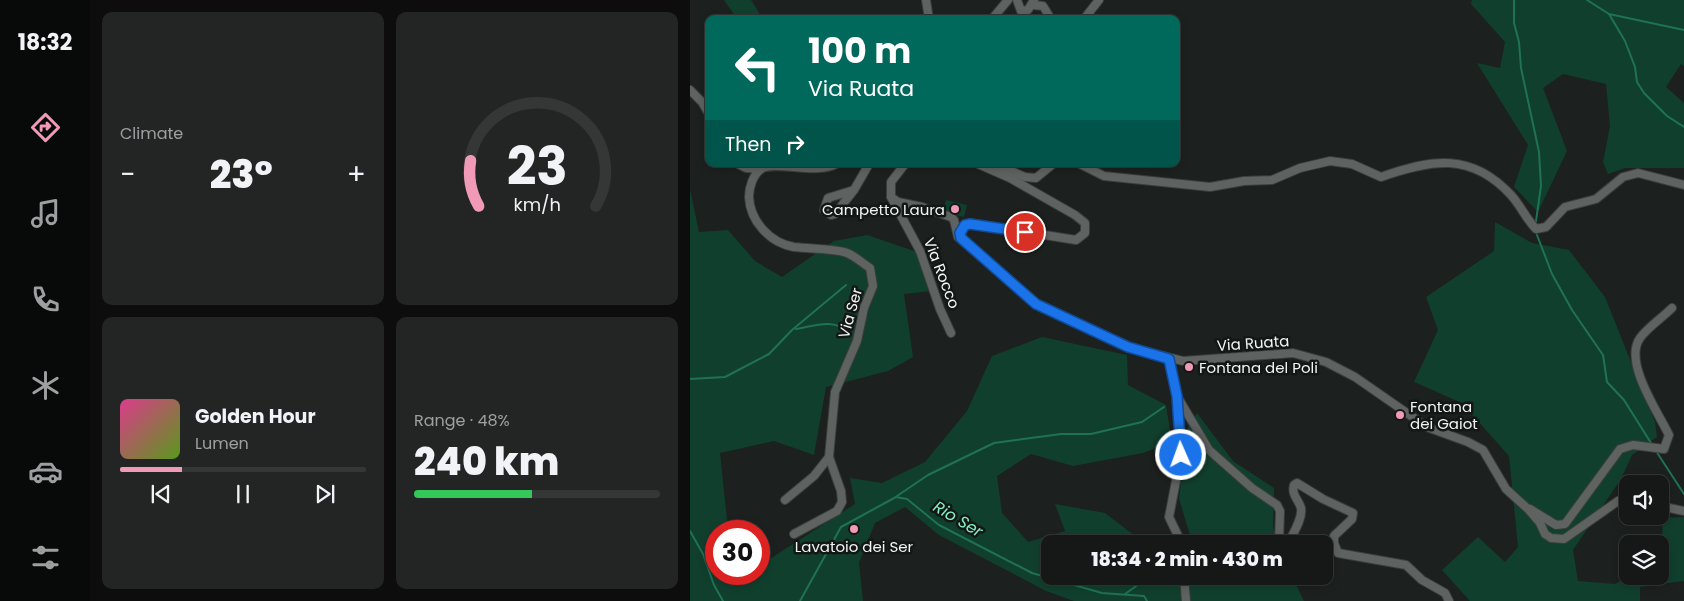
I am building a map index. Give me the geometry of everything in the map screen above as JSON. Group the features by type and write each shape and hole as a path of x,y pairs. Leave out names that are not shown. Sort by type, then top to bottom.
{"street":[{"path":"926,0 928,15"},
{"path":"995,15 1008,0"},
{"path":"1017,0 1021,11 1028,10 1033,3 1043,6 1049,15"},
{"path":"1087,15 1099,0"},
{"path":"690,90 705,107"},
{"path":"1086,167 1104,176 1210,188 1244,181 1272,180 1300,168 1330,161 1352,164 1381,177 1417,166 1449,162 1465,164 1486,174 1500,185 1523,210 1529,222 1536,228 1546,226 1565,207 1596,199 1623,177 1638,173 1684,185"},
{"path":"744,167 761,169 770,167 814,169 829,167"},
{"path":"854,190 867,167"},
{"path":"891,197 892,182 902,167"},
{"name":"Via Rocco","path":"961,238 963,228 970,224 1076,240 1085,233 1084,222 1075,215 1010,178 985,167"},
{"path":"1002,167 1025,177 1036,178 1049,167"},
{"name":"Via Ser","path":"761,169 753,179 749,196 752,212 758,224 767,234 792,246 846,252 870,268 872,286 864,308 858,341 835,392 830,456 841,491 842,502 837,511 794,534"},
{"name":"Via Rocco","path":"891,197 898,202 922,206 951,217 954,220 956,233 961,238"},
{"name":"Via Rocco","path":"891,197 920,251 940,309 951,333"},
{"name":"Via Ruata","path":"961,238 1036,304 1120,344 1169,359 1199,362 1254,354 1293,353 1326,362 1355,377 1427,427 1468,442 1483,450 1506,489 1528,508 1556,525 1564,524 1620,449 1633,445 1664,449 1669,435 1639,377 1636,365 1636,348 1640,338 1672,308"},
{"path":"1169,359 1177,396 1181,455 1169,517 1178,535"},
{"path":"1177,396 1209,450 1252,488 1277,505 1280,511 1279,535"},
{"path":"785,500 814,476 830,456"},
{"path":"1292,535 1300,517 1301,509 1292,491 1297,483 1323,499 1354,513 1352,519 1334,536 1334,543 1338,553 1406,565 1422,580 1445,594 1449,601"},
{"name":"Via Ruata","path":"1528,508 1540,523 1545,534 1551,538 1564,539 1619,501"},
{"path":"1669,508 1684,511"},
{"path":"1185,585 1186,601"}],"green space":[{"path":"724,0 751,0 760,15 734,15"},
{"path":"1472,0 1684,0 1684,66 1681,64 1666,87 1684,103 1684,168 1625,168 1608,174 1603,162 1610,126 1606,84 1563,74 1543,88 1567,151 1538,212 1514,187 1528,145 1477,63 1500,68 1505,42 1471,4"},
{"path":"690,189 699,232 728,230 755,261 782,277 834,241 867,235 917,252 932,291 904,294 913,357 888,371 826,387 814,455 774,441 720,453 727,520 705,520 705,585 770,585 770,559 855,504 850,478 882,483 925,462 967,411 992,356 1042,337 1127,355 1128,385 1166,405 1172,442 1143,453 1073,466 1031,454 997,476 1002,513 1028,542 1041,538 1041,585 1296,585 1304,601 1074,601 1046,591 939,535 905,507 875,523 859,563 863,601 690,601"},
{"name":"Campetto Laura","path":"946,200 967,205 964,217 943,212"},
{"path":"1495,222 1532,243 1569,250 1605,297 1655,422 1657,437 1632,455 1623,475 1619,475 1619,482 1573,550 1578,581 1615,584 1619,582 1619,585 1655,585 1640,587 1640,601 1470,601 1442,570 1478,537 1505,562 1518,547 1509,456 1462,403 1414,382 1438,330 1426,297 1494,251"},
{"path":"1197,413 1233,461 1274,488 1273,527 1275,535 1190,535 1179,499 1187,429"},
{"path":"1055,504 1105,513 1134,535 1052,535 1065,531"},
{"path":"1684,517 1684,581 1669,583 1669,535 1662,535 1663,525 1669,525 1669,518"}],"waterway":[{"path":"1514,0 1514,23 1519,42 1521,68 1539,152 1541,186 1536,221"},
{"path":"1587,0 1609,14 1684,30"},
{"path":"1609,14 1625,41 1635,67 1637,82 1644,93 1667,116 1684,127"},
{"path":"1537,235 1552,274 1572,310 1603,355 1607,382 1624,400 1651,443"},
{"name":"Rio Ser","path":"690,379 725,377 769,354 792,330 846,285"},
{"name":"Rio Ser","path":"796,329 830,324 836,325 848,332"},
{"path":"897,496 928,475 994,443 1061,434 1091,434 1142,422 1164,407"},
{"path":"1656,451 1684,494"},
{"name":"Rio Ser","path":"800,601 841,527 896,497 907,499 939,525 1032,573 1102,593 1144,596 1147,601"},
{"name":"Rio Ser","path":"690,531 703,554 714,585 723,601"},
{"path":"1125,594 1138,585"}],"place":[{"name":"Campetto Laura","path":"955,209"},
{"name":"Fontana del Poli","path":"1189,367"},
{"name":"Fontana dei Gaiot","path":"1400,415"},
{"name":"Lavatoio dei Ser","path":"854,529"}],"route":[{"path":"1025,232 977,223 965,225 960,233 961,238 1036,304 1106,338 1128,347 1169,359 1177,396 1181,455"}]}
